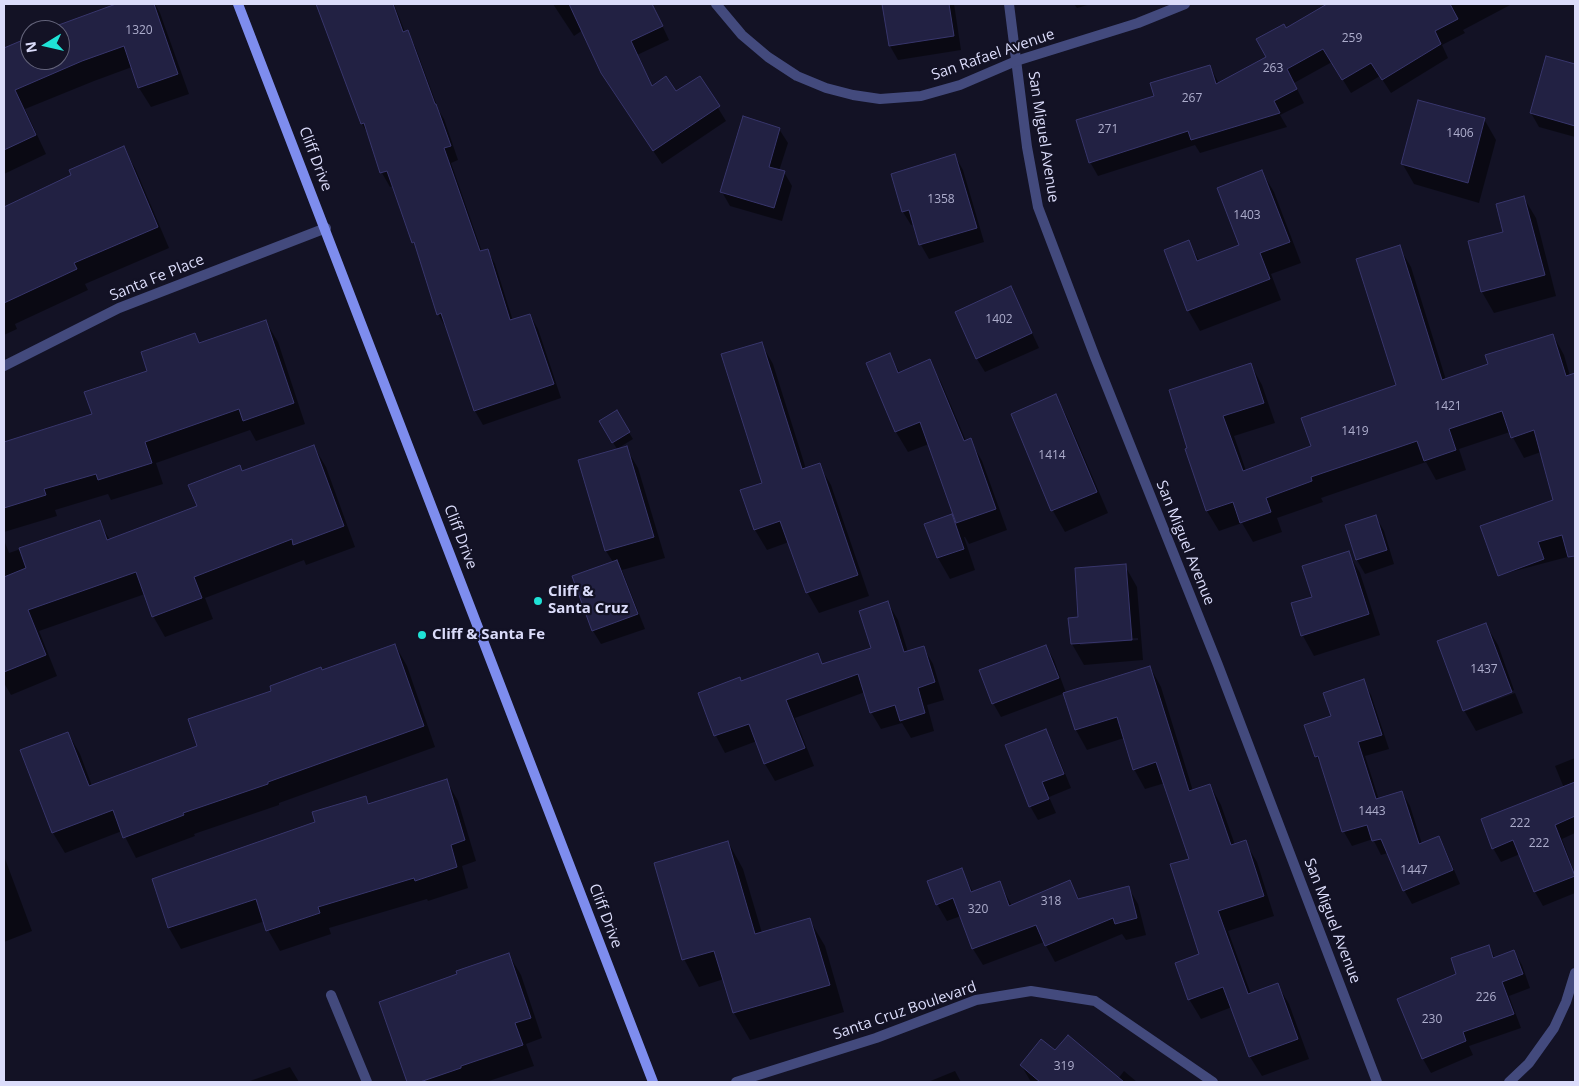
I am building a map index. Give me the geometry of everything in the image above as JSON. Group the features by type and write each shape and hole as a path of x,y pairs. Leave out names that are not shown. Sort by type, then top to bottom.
{"main road":[{"name":"Cliff Drive","path":"238,4 326,228 652,1082"}],"street":[{"name":"San Rafael Avenue","path":"716,4 742,35 768,57 797,76 826,88 880,99 921,96 960,85 1016,61 1138,23 1185,4"},
{"name":"San Miguel Avenue","path":"1009,4 1027,147 1038,206 1095,357 1218,665 1377,1082"},
{"name":"Santa Fe Place","path":"4,366 120,308 326,228"},
{"path":"1509,1082 1529,1063 1554,1028 1566,1002 1575,973"},
{"name":"Santa Cruz Boulevard","path":"736,1082 876,1038 976,1000 1031,991 1095,1001 1213,1082"},
{"path":"331,995 367,1082"}],"building":[{"path":"116,4 154,4 178,74 138,88 124,46 70,66 70,21"},
{"path":"316,4 393,4 403,32 408,30 451,146 444,148 480,251 488,249 510,320 530,314 554,384 474,411 441,313 437,315 414,242 412,243 387,171 380,173 364,123 361,124"},
{"path":"569,4 652,4 663,26 631,41 652,86 666,76 676,91 700,76 720,106 653,151 601,73"},
{"path":"882,4 949,4 954,36 889,46"},
{"path":"1327,4 1450,4 1458,19 1435,31 1441,44 1382,80 1371,63 1342,80 1323,49 1287,69 1297,89 1274,101 1280,113 1191,140 1188,131 1089,163 1076,120 1154,96 1150,83 1210,65 1216,84 1266,57 1256,39 1284,24 1286,28"},
{"path":"20,41 20,70 61,70 15,90 36,135 4,150 4,48"},
{"path":"1546,56 1575,64 1575,126 1530,113"},
{"path":"1418,100 1485,118 1468,183 1401,164"},
{"path":"743,116 780,128 769,167 785,171 774,208 720,192"},
{"path":"124,146 158,227 74,263 77,269 4,303 4,207 71,175 69,170"},
{"path":"955,154 977,228 919,245 909,210 902,212 891,174"},
{"path":"1262,170 1290,242 1260,253 1270,279 1187,311 1164,250 1189,240 1197,261 1239,245 1217,188"},
{"path":"1524,196 1545,275 1481,292 1468,241 1503,232 1496,204"},
{"path":"1400,245 1442,380 1488,364 1485,355 1553,334 1566,376 1575,373 1575,556 1568,557 1562,535 1538,542 1544,559 1498,576 1480,526 1553,500 1534,430 1511,438 1502,411 1449,429 1456,450 1424,461 1417,441 1311,477 1312,481 1266,498 1271,512 1240,523 1233,502 1206,511 1185,449 1187,448 1169,390 1251,363 1264,403 1223,416 1243,471 1311,446 1301,418 1396,385 1356,259"},
{"path":"1011,286 1032,333 976,359 955,312"},
{"path":"266,320 294,403 243,421 239,409 145,442 152,463 98,480 96,474 44,489 46,495 4,508 4,442 92,414 84,392 147,371 141,352 195,333 199,343"},
{"path":"762,342 802,469 820,463 858,575 806,593 780,521 754,530 740,490 762,483 721,354"},
{"path":"890,353 898,373 930,359 964,441 971,438 996,509 956,523 920,422 895,432 866,363"},
{"path":"1056,394 1097,492 1051,511 1011,414"},
{"path":"617,410 630,432 612,443 599,421"},
{"path":"314,445 344,526 293,545 292,539 194,577 202,598 152,617 136,572 28,610 46,655 4,672 4,577 26,568 19,548 100,520 107,540 197,506 188,485 240,465 242,471"},
{"path":"627,446 654,537 605,551 578,460"},
{"path":"952,514 964,549 937,558 924,524"},
{"path":"1376,515 1387,550 1356,560 1345,525"},
{"path":"1349,551 1369,614 1301,636 1291,603 1312,597 1302,566"},
{"path":"617,560 638,614 592,631 572,576"},
{"path":"1126,564 1132,640 1071,644 1068,618 1078,617 1075,568"},
{"path":"888,601 904,652 924,646 935,682 918,688 925,713 900,721 895,705 870,713 858,674 786,700 805,748 764,764 749,724 714,736 698,693 740,677 741,681 818,653 822,664 871,648 859,611"},
{"path":"1486,623 1512,692 1463,711 1437,641"},
{"path":"395,644 424,726 268,782 268,784 183,813 184,815 123,838 113,810 52,833 20,750 68,732 89,786 197,746 188,719 271,691 270,686 321,667 322,670"},
{"path":"1046,645 1059,678 992,704 979,670"},
{"path":"1150,666 1189,791 1210,784 1231,845 1246,840 1264,896 1218,911 1248,994 1278,983 1298,1039 1249,1057 1223,987 1188,1000 1175,963 1199,954 1170,864 1189,859 1156,762 1133,770 1117,717 1075,730 1063,693"},
{"path":"1364,679 1382,735 1358,742 1376,799 1402,791 1419,844 1439,836 1453,870 1403,891 1381,839 1372,841 1367,825 1342,832 1318,756 1315,757 1304,725 1331,716 1323,693"},
{"path":"1046,729 1064,774 1042,782 1049,799 1029,807 1005,745"},
{"path":"447,779 465,840 451,845 457,867 415,881 414,878 318,907 320,913 266,931 256,899 168,928 152,879 315,822 312,812 366,796 368,804"},
{"path":"1575,782 1575,816 1555,825 1575,876 1534,892 1513,840 1492,849 1481,819"},
{"path":"728,841 755,934 810,918 830,985 733,1013 714,951 682,960 654,863"},
{"path":"962,868 971,892 1000,881 1009,906 1070,880 1078,899 1129,886 1137,918 1115,924 1113,918 1045,946 1036,925 972,949 953,898 936,905 927,881"},
{"path":"1489,945 1493,958 1514,950 1523,974 1502,982 1514,1014 1463,1032 1466,1041 1422,1059 1397,999 1456,974 1451,958"},
{"path":"509,953 531,1018 515,1023 523,1045 420,1082 407,1082 379,1002 457,974 456,971"},
{"path":"1068,1035 1124,1082 1040,1082 1020,1065 1041,1039 1055,1050"}],"place":[{"name":"Cliff & Santa Cruz","path":"538,601"},
{"name":"Cliff & Santa Fe","path":"422,635"}]}
